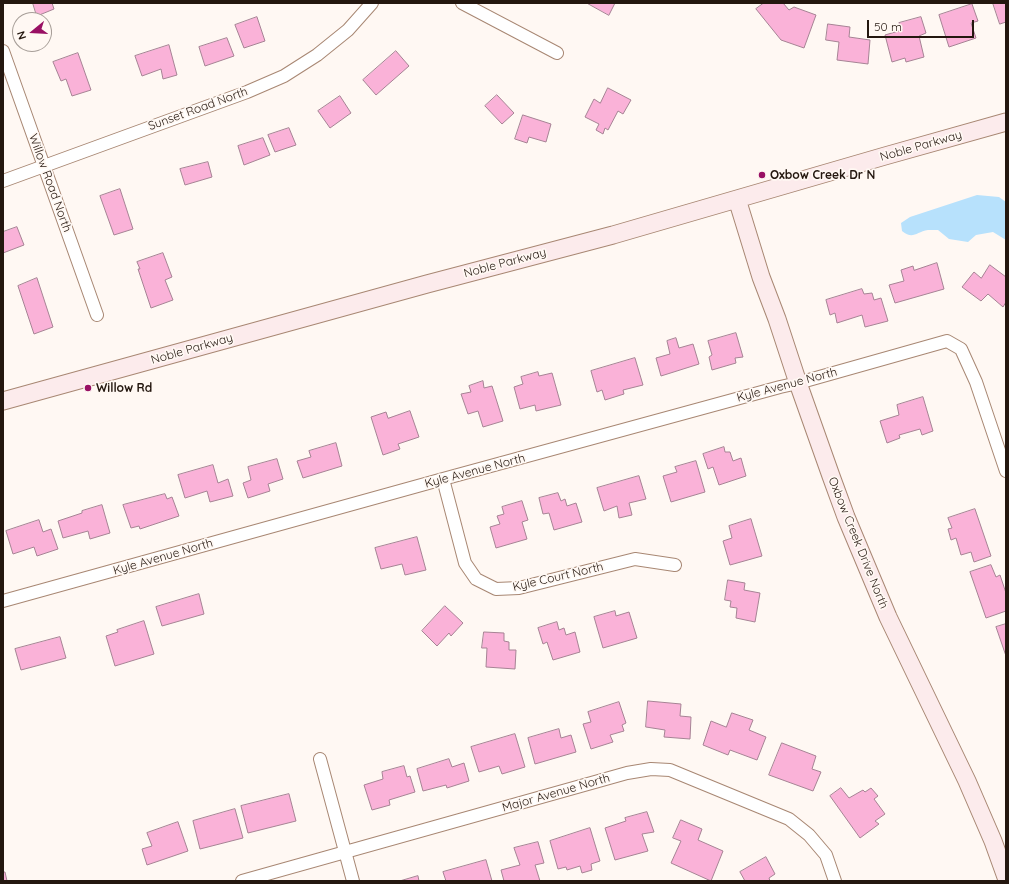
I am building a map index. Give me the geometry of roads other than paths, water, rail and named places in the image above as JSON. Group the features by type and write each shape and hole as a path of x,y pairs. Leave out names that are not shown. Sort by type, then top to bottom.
{"main road":[{"name":"Noble Parkway","path":"3,401 412,288 598,239 1006,122"},
{"name":"Oxbow Creek Drive North","path":"737,199 761,277 831,476 861,555 888,617 967,782 993,841 1006,877"}],"street":[{"name":"Sunset Road North","path":"3,181 247,92 284,76 317,55 348,30 372,3"},
{"path":"462,3 557,54"},
{"name":"Willow Road North","path":"3,51 97,315"},
{"name":"Kyle Avenue North","path":"3,602 443,479 947,341 961,349 973,375 1006,471"},
{"name":"Kyle Court North","path":"443,479 465,563 476,579 496,589 519,588 635,559 675,565"},
{"path":"320,759 353,881"},
{"name":"Major Avenue North","path":"242,881 346,853 627,772 651,769 670,770 789,819 809,835 826,855 835,881"}],"water":[{"path":"977,195 999,197 1006,202 1006,240 993,232 976,235 968,242 949,239 938,230 928,230 915,235 909,235 902,231 901,223 910,217"}],"place":[{"name":"Oxbow Creek Dr N","path":"762,175"},
{"name":"Willow Rd","path":"88,388"}]}
